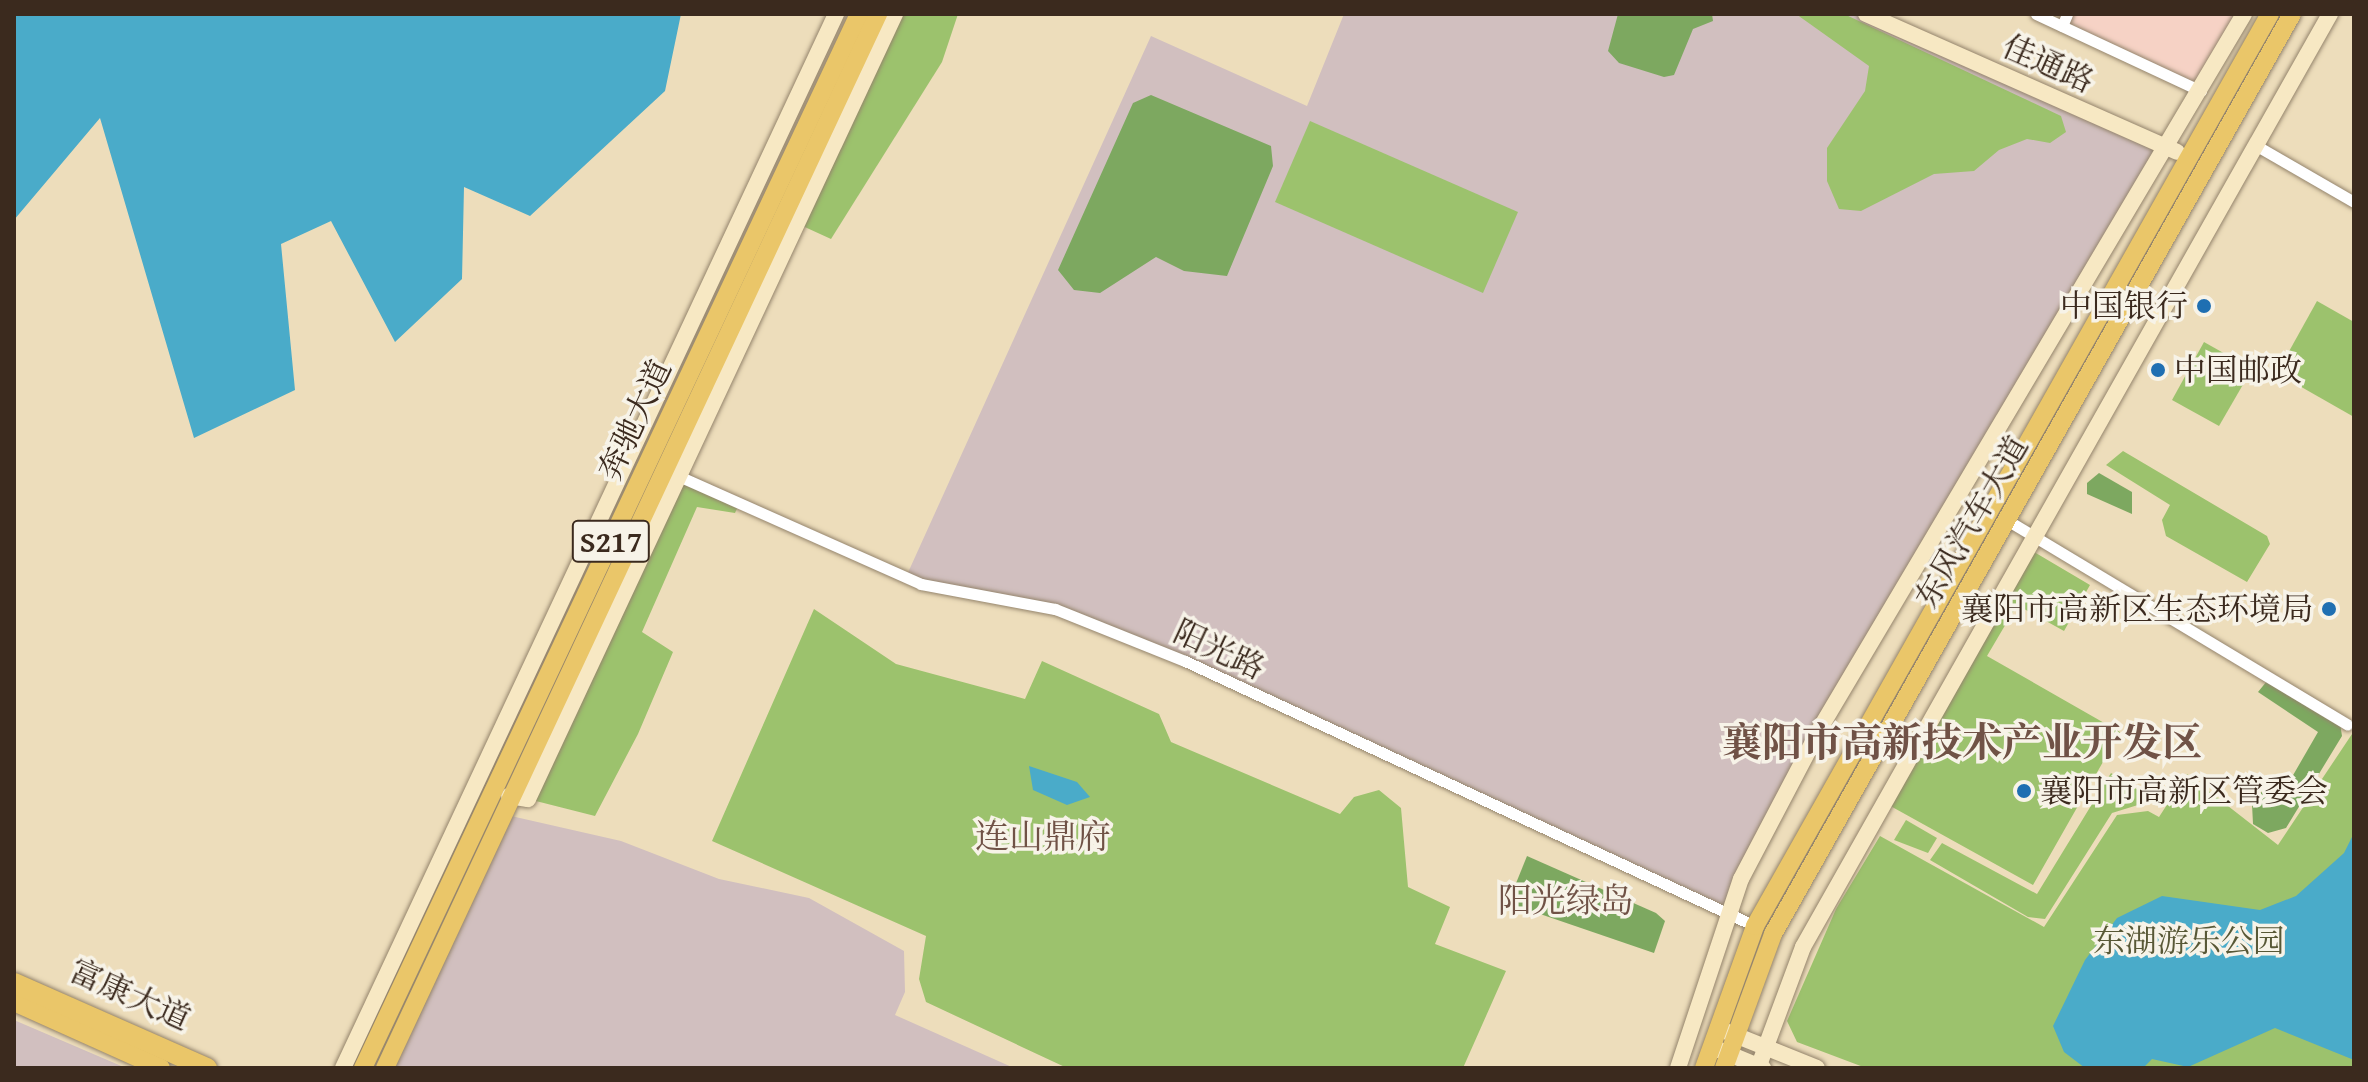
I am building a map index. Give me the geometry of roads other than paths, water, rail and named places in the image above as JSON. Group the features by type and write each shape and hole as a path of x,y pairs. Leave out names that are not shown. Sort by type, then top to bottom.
{"highway":[{"path":"14,980 207,1068"},
{"path":"14,995 176,1068"}],"main road":[{"name":"奔驰大道","path":"363,1068 573,599 663,468 859,14"},
{"name":"奔驰大道","path":"385,1068 509,796 878,14"},
{"name":"东风汽车大道","path":"1704,1068 1722,1057 1755,926 2270,14"},
{"name":"东风汽车大道","path":"1727,1032 1773,934 2292,14"},
{"name":"富康大道","path":"14,980 221,1068"},
{"name":"富康大道","path":"14,1002 161,1068"}],"street":[{"path":"343,1068 573,599 836,14"},
{"path":"663,468 895,14"},
{"name":"佳通路","path":"1866,14 2207,168"},
{"path":"2036,14 2201,91"},
{"path":"2062,26 2067,14"},
{"path":"1678,1068 1741,879 1822,725 2168,149 2244,14"},
{"path":"1722,1057 1760,1067 1803,947 2330,14"},
{"path":"2257,146 2354,202"},
{"name":"阳光路","path":"663,468 921,584 1055,609 1185,661 1755,926"},
{"path":"2007,520 2347,724"},
{"path":"1727,1032 1817,1068"}],"water":[{"path":"14,14 681,14 665,91 530,216 464,187 462,279 395,342 331,221 281,244 295,390 194,438 100,118 14,220"},
{"path":"1029,766 1077,782 1090,797 1067,805 1033,790"},
{"path":"2354,833 2354,1060 2275,1028 2188,1067 2152,1059 2143,1068 2085,1068 2064,1052 2053,1026 2085,960 2117,918 2162,896 2260,910 2296,896 2344,853"}],"place":[{"name":"中国银行","path":"2204,306"},
{"name":"中国邮政","path":"2158,370"},
{"name":"襄阳市高新区生态环境局","path":"2329,609"},
{"name":"襄阳市高新区管委会","path":"2024,791"}],"district":[{"name":"襄阳市高新技术产业开发区","path":"1962,742"},
{"name":"连山鼎府","path":"1043,836"},
{"name":"阳光绿岛","path":"1566,900"}],"park label":[{"name":"东湖游乐公园","path":"2189,941"}]}
